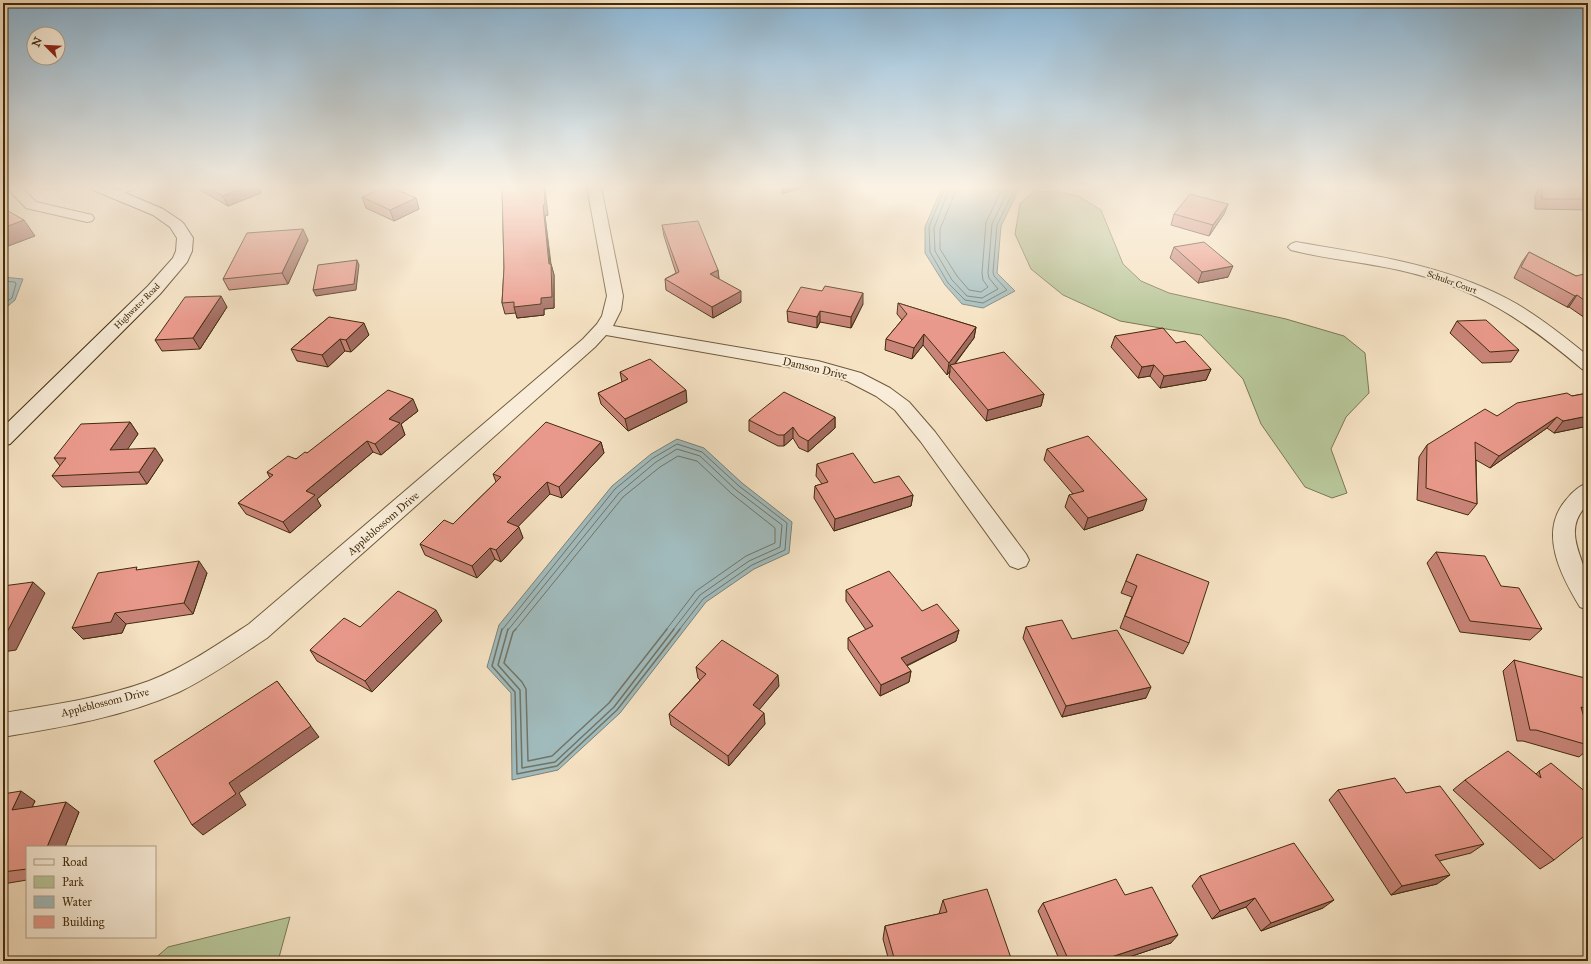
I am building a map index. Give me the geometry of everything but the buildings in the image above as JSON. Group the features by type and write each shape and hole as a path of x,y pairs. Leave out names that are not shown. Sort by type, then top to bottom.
{"street":[{"name":"Highwater Road","path":"3,439 154,290 181,259 184,251 185,238 181,232"},
{"name":"Appleblossom Drive","path":"3,725 115,702 158,689 209,663 258,631 589,343 602,329 612,315 615,307 615,296 603,232"},
{"name":"Schuler Court","path":"1296,248 1415,270 1457,282 1499,300 1540,326 1588,365"},
{"name":"Damson Drive","path":"602,329 818,367 854,378 883,392 902,406 928,437 1018,560"},
{"path":"1588,491 1569,512 1564,529 1565,546 1574,577 1588,600"}],"green space":[{"path":"1015,232 1110,232 1123,264 1141,281 1169,293 1286,319 1344,336 1365,353 1369,393 1346,417 1331,449 1347,493 1332,498 1305,487 1261,424 1243,379 1201,335 1120,321 1063,295 1031,269"},
{"path":"290,917 278,961 152,961 168,947"}],"water":[{"path":"925,232 1000,232 997,273 1015,291 983,308 962,304 945,285 925,253"},
{"path":"3,277 23,279 15,300 3,310"},
{"path":"677,439 704,448 742,483 792,522 789,553 754,569 706,602 620,713 558,770 512,780 511,693 487,667 499,625 612,486 651,454"}]}
